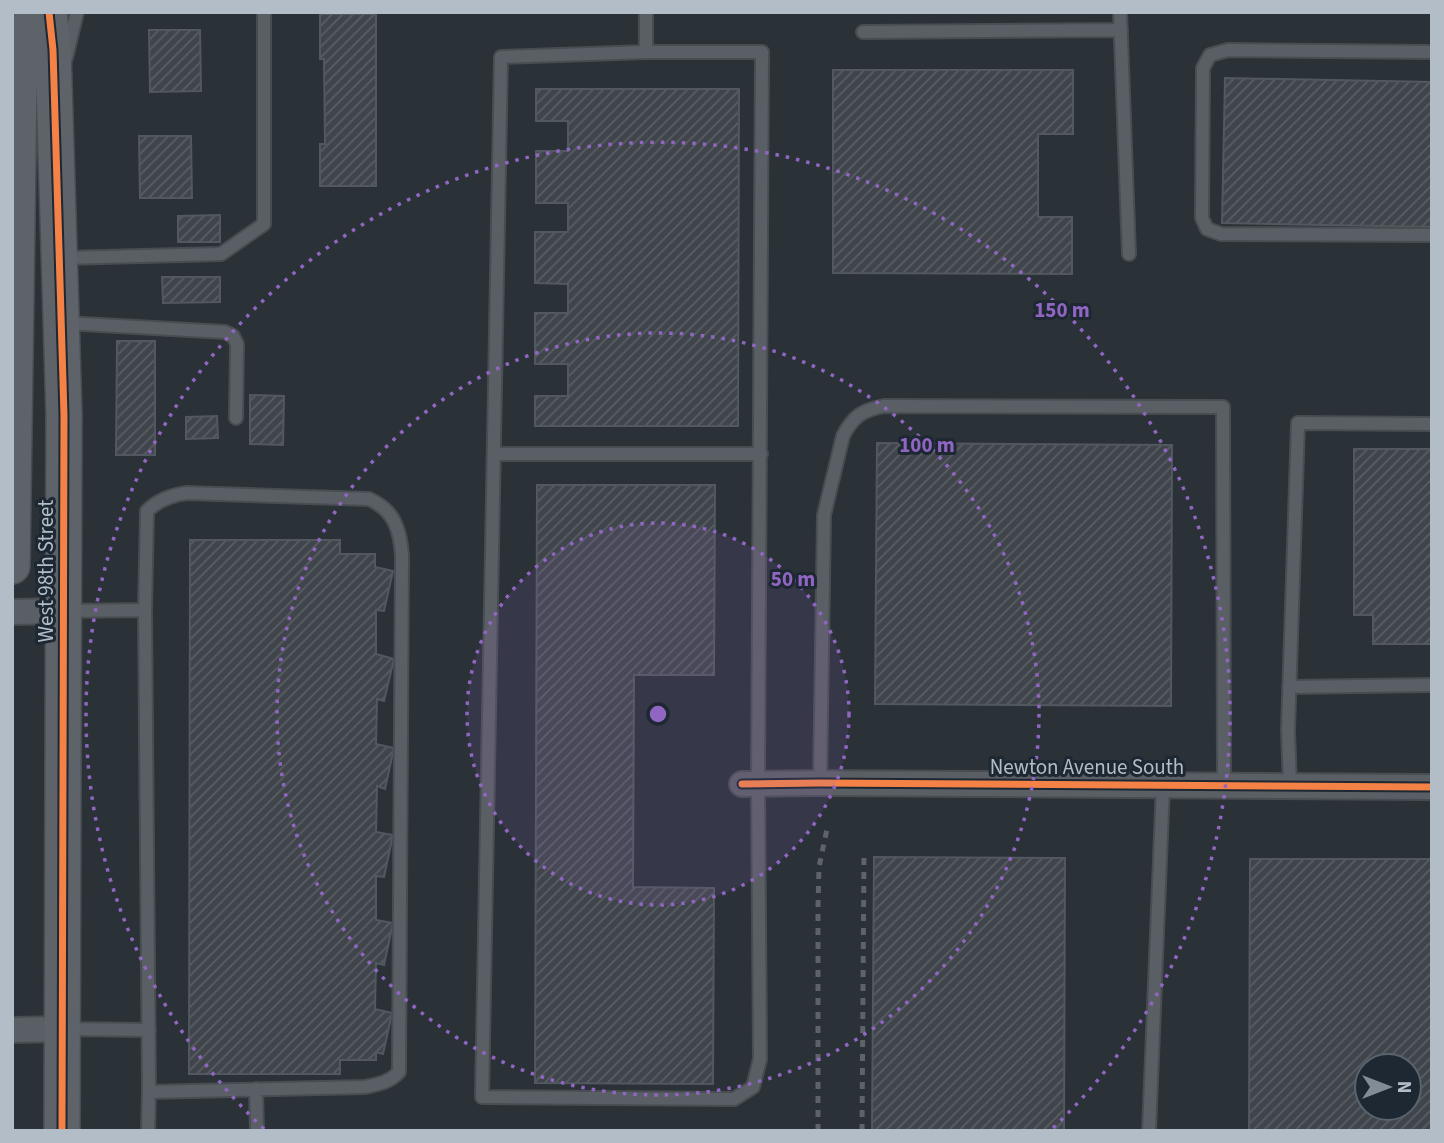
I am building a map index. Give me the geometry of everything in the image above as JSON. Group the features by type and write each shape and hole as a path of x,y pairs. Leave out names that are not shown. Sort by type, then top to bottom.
{"street":[{"name":"West 98th Street","path":"12,566 16,72 26,12"},
{"name":"West 98th Street","path":"49,12 53,50 64,415 62,1131"},
{"path":"12,612 64,611"},
{"name":"Newton Avenue South","path":"750,783 1432,787"},
{"path":"12,1030 63,1029"}],"lane":[{"path":"55,110 77,12"},
{"path":"59,258 221,254 264,224 264,12"},
{"path":"646,12 646,52"},
{"path":"1120,12 1129,254"},
{"path":"863,32 1121,30"},
{"path":"1432,52 1228,50 1210,55 1203,68 1202,218 1207,229 1221,234 1432,234"},
{"path":"646,52 762,52 761,454 750,783 760,1059 753,1087 734,1099 482,1097 501,57 646,52"},
{"path":"61,322 225,332 233,336 237,344 236,418"},
{"path":"820,783 824,515 843,436 858,416 870,409 884,406 1223,407 1224,786"},
{"path":"1290,786 1288,730 1298,423 1432,424"},
{"path":"494,454 761,454"},
{"path":"148,1131 145,610 147,511 154,503 178,494 369,499 388,511 401,537 399,1072 393,1079 365,1087 149,1092"},
{"path":"64,611 145,610"},
{"path":"1289,687 1432,685"},
{"path":"1149,1131 1163,785"},
{"path":"63,1029 149,1030"},
{"path":"256,1089 257,1131"}],"building":[{"path":"320,14 376,14 376,186 320,186 320,144 325,144 324,59 320,59"},
{"path":"149,30 200,30 201,91 150,92"},
{"path":"833,70 1073,70 1073,134 1038,134 1038,217 1072,217 1072,274 833,273"},
{"path":"1225,78 1432,82 1432,227 1222,223"},
{"path":"536,89 739,89 738,426 535,426 535,396 568,396 568,364 535,364 535,313 568,313 568,284 535,283 535,232 568,232 568,203 536,203 536,151 568,151 568,121 536,121"},
{"path":"139,136 191,136 192,198 140,198"},
{"path":"220,215 220,242 178,242 178,216"},
{"path":"162,277 220,277 220,302 163,303"},
{"path":"117,341 155,341 155,455 116,455"},
{"path":"250,395 284,396 283,445 250,444"},
{"path":"217,416 218,438 186,439 186,417"},
{"path":"877,443 1172,445 1171,706 875,704"},
{"path":"1354,449 1432,449 1432,644 1373,644 1373,615 1354,615"},
{"path":"537,485 715,485 714,675 634,675 633,887 714,888 713,1084 535,1083"},
{"path":"190,540 340,540 340,554 375,554 375,567 393,571 384,611 376,610 376,654 394,659 384,701 377,699 376,744 394,748 385,789 377,786 376,832 393,835 384,877 376,876 376,920 393,923 384,965 376,963 375,1009 392,1013 383,1054 376,1052 376,1060 340,1060 340,1074 189,1074"},
{"path":"874,857 1065,858 1064,1131 872,1131"},
{"path":"1250,859 1432,859 1432,1131 1249,1131"}],"railway":[{"path":"818,1131 819,867 827,829"},
{"path":"862,1131 864,853"}],"cycle path":[{"path":"49,12 53,50 64,415 62,1131"},
{"path":"742,784 1432,787"}]}
